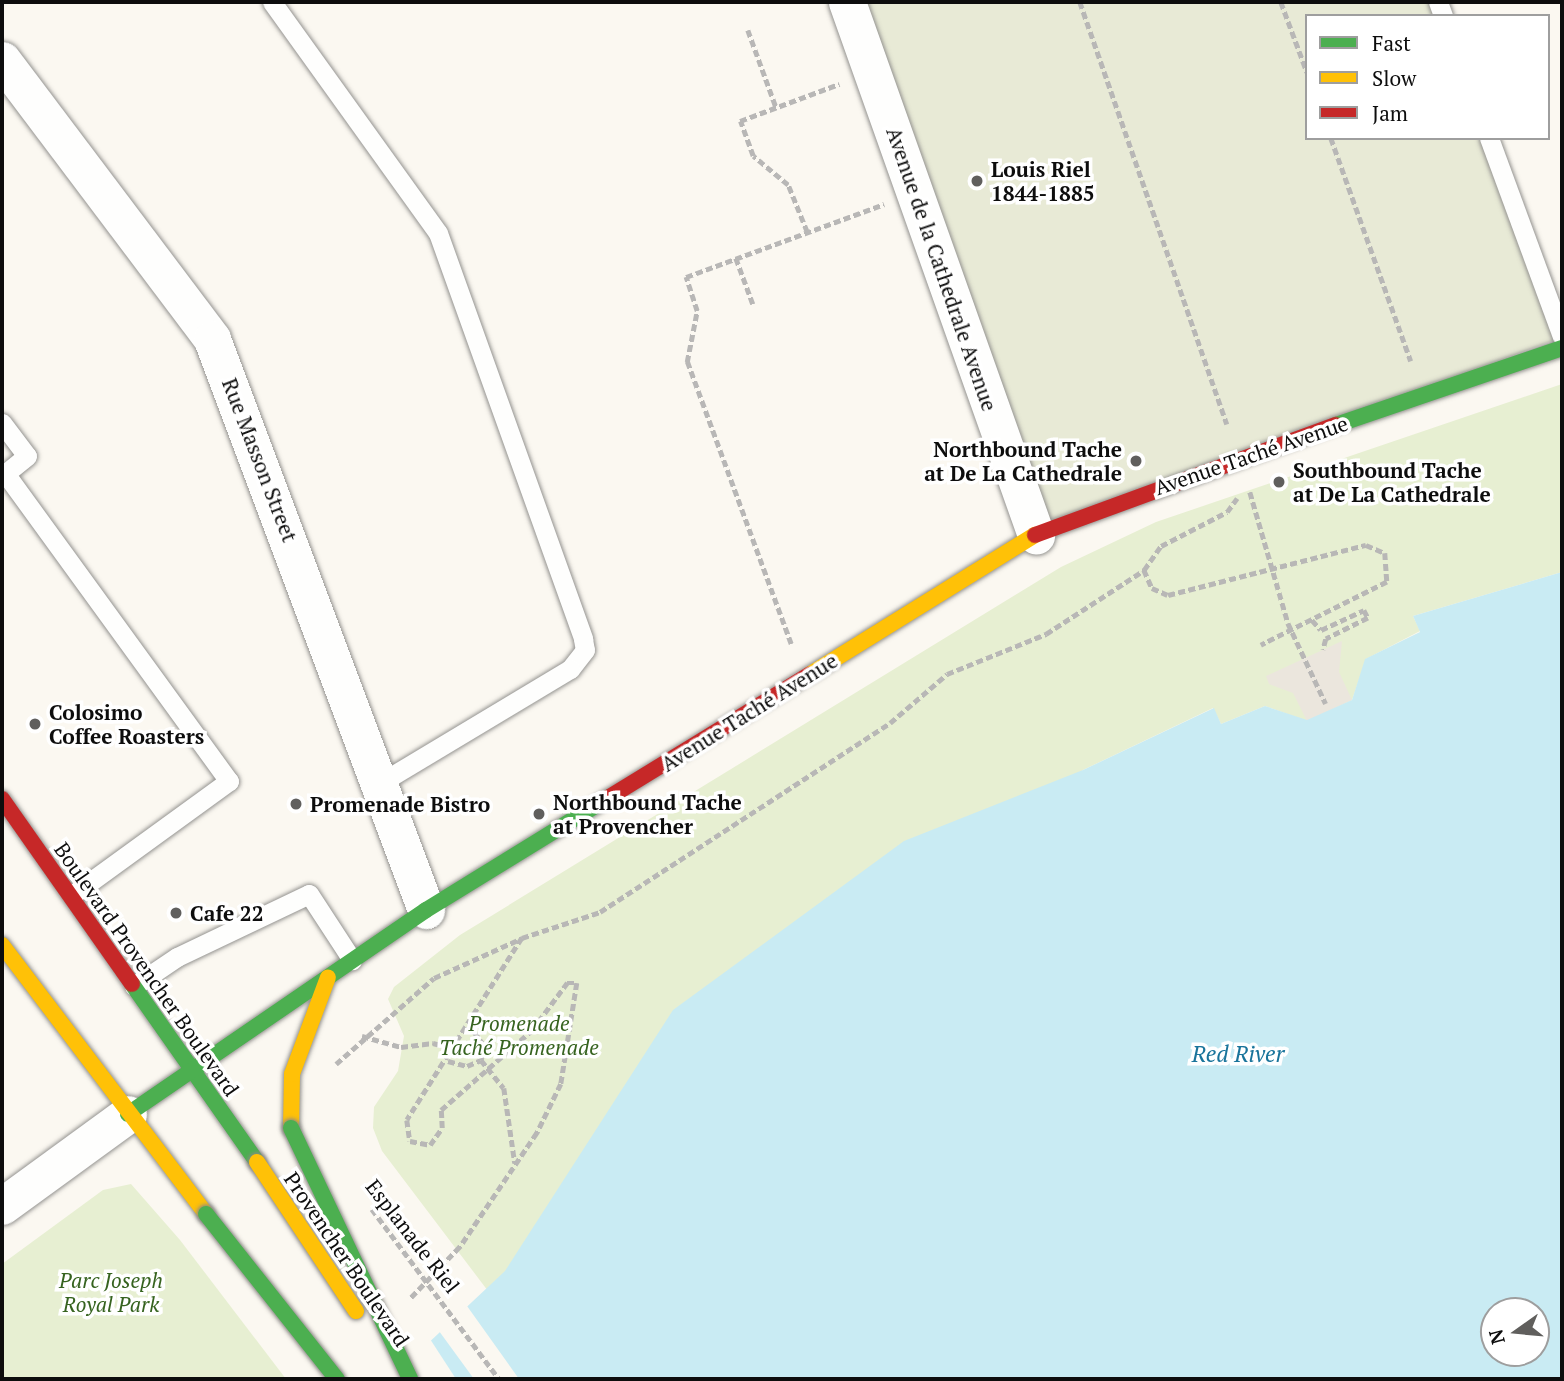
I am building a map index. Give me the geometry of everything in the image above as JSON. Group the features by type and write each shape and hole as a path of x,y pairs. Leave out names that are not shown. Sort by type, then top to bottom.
{"street":[{"name":"Avenue de la Cathedrale Avenue","path":"847,2 1036,535"},
{"name":"Rue Masson Street","path":"2,60 212,339 426,911"},
{"name":"Avenue Taché Avenue","path":"2,1206 191,1070 426,911 1036,535 1562,348"},
{"name":"Boulevard Provencher Boulevard","path":"2,799 72,895 257,1163"},
{"path":"2,945 128,1114 337,1379"},
{"path":"328,976 292,1074 291,1128 410,1379"},
{"name":"Provencher Boulevard","path":"257,1163 402,1379"}],"lane":[{"path":"272,2 438,233 585,650 570,669 380,783"},
{"path":"1490,140 1562,337"},
{"path":"2,423 27,456 3,474 229,781 72,895"},
{"path":"134,986 177,957 309,894 352,960"}],"path":[{"path":"1080,2 1227,425"},
{"path":"1281,2 1305,67"},
{"path":"748,30 776,107"},
{"path":"807,232 788,185 753,156 740,121 872,72"},
{"path":"1332,140 1424,395"},
{"path":"803,678 687,362 698,311 686,277 915,193"},
{"path":"736,258 753,304"},
{"path":"456,1049 401,1046 361,1035 434,978 522,938 600,912 890,723 947,674 1046,634 1144,570 1156,550 1229,510 1247,481 1291,630 1326,704"},
{"path":"1144,570 1152,588 1168,595 1366,545 1385,553 1387,582 1261,645"},
{"path":"1312,620 1321,630 1364,610 1368,618 1326,639 1324,650"},
{"path":"405,1304 460,1247 515,1164 561,1084 579,991 575,981 567,983 493,1068 441,1110 438,1139 419,1147 410,1141 407,1120 470,1027 522,938"},
{"path":"470,1027 484,1046 481,1060"},
{"path":"448,1061 467,1066 481,1060"},
{"path":"481,1060 493,1068 510,1106 515,1164"},
{"name":"Esplanade Riel","path":"364,1199 499,1379"}],"green space":[{"path":"847,2 1437,2 1441,14 1305,14 1305,140 1489,140 1562,337 1036,535"},
{"name":"Promenade Taché Promenade","path":"1562,384 1562,572 1413,616 1420,631 1366,659 1352,700 1307,721 1265,706 1221,724 1213,708 1083,770 488,1291 382,1151 373,1128 374,1107 398,1071 404,1036 388,999 394,987 460,935 1061,567 1156,522"},
{"name":"Parc Joseph Royal Park","path":"131,1184 180,1240 286,1379 2,1379 2,1264 103,1190"}],"shaded area":[{"path":"1342,641 1339,672 1352,700 1307,721 1293,693 1269,684 1266,676"}],"water":[{"name":"Red River","path":"1562,572 1562,1377 390,1379 505,1271 673,1010 904,841 1083,770 1214,708 1221,724 1265,706 1307,720 1352,700 1365,659 1420,632 1413,616"}],"pier":[{"path":"467,1306 519,1379 474,1379 439,1331"},
{"path":"430,1339 456,1379 386,1379 388,1377"}],"traffic: fast":[{"path":"1336,425 1562,348"},
{"path":"128,1114 426,910 608,798"},
{"path":"132,984 257,1162"},
{"path":"291,1128 410,1379"},
{"path":"206,1214 337,1379"}],"traffic: slow":[{"path":"809,675 1035,535"},
{"path":"2,945 206,1214"},
{"path":"291,1128 292,1074 328,977"},
{"path":"257,1162 356,1311"}],"traffic: jam":[{"path":"1035,535 1336,425"},
{"path":"608,798 809,675"},
{"path":"2,799 132,984"}],"place":[{"name":"Louis Riel 1844-1885","path":"977,181"},
{"name":"Northbound Tache at De La Cathedrale","path":"1136,461"},
{"name":"Southbound Tache at De La Cathedrale","path":"1279,482"},
{"name":"Colosimo Coffee Roasters","path":"35,724"},
{"name":"Promenade Bistro","path":"296,804"},
{"name":"Northbound Tache at Provencher","path":"539,814"},
{"name":"Cafe 22","path":"176,913"}]}
